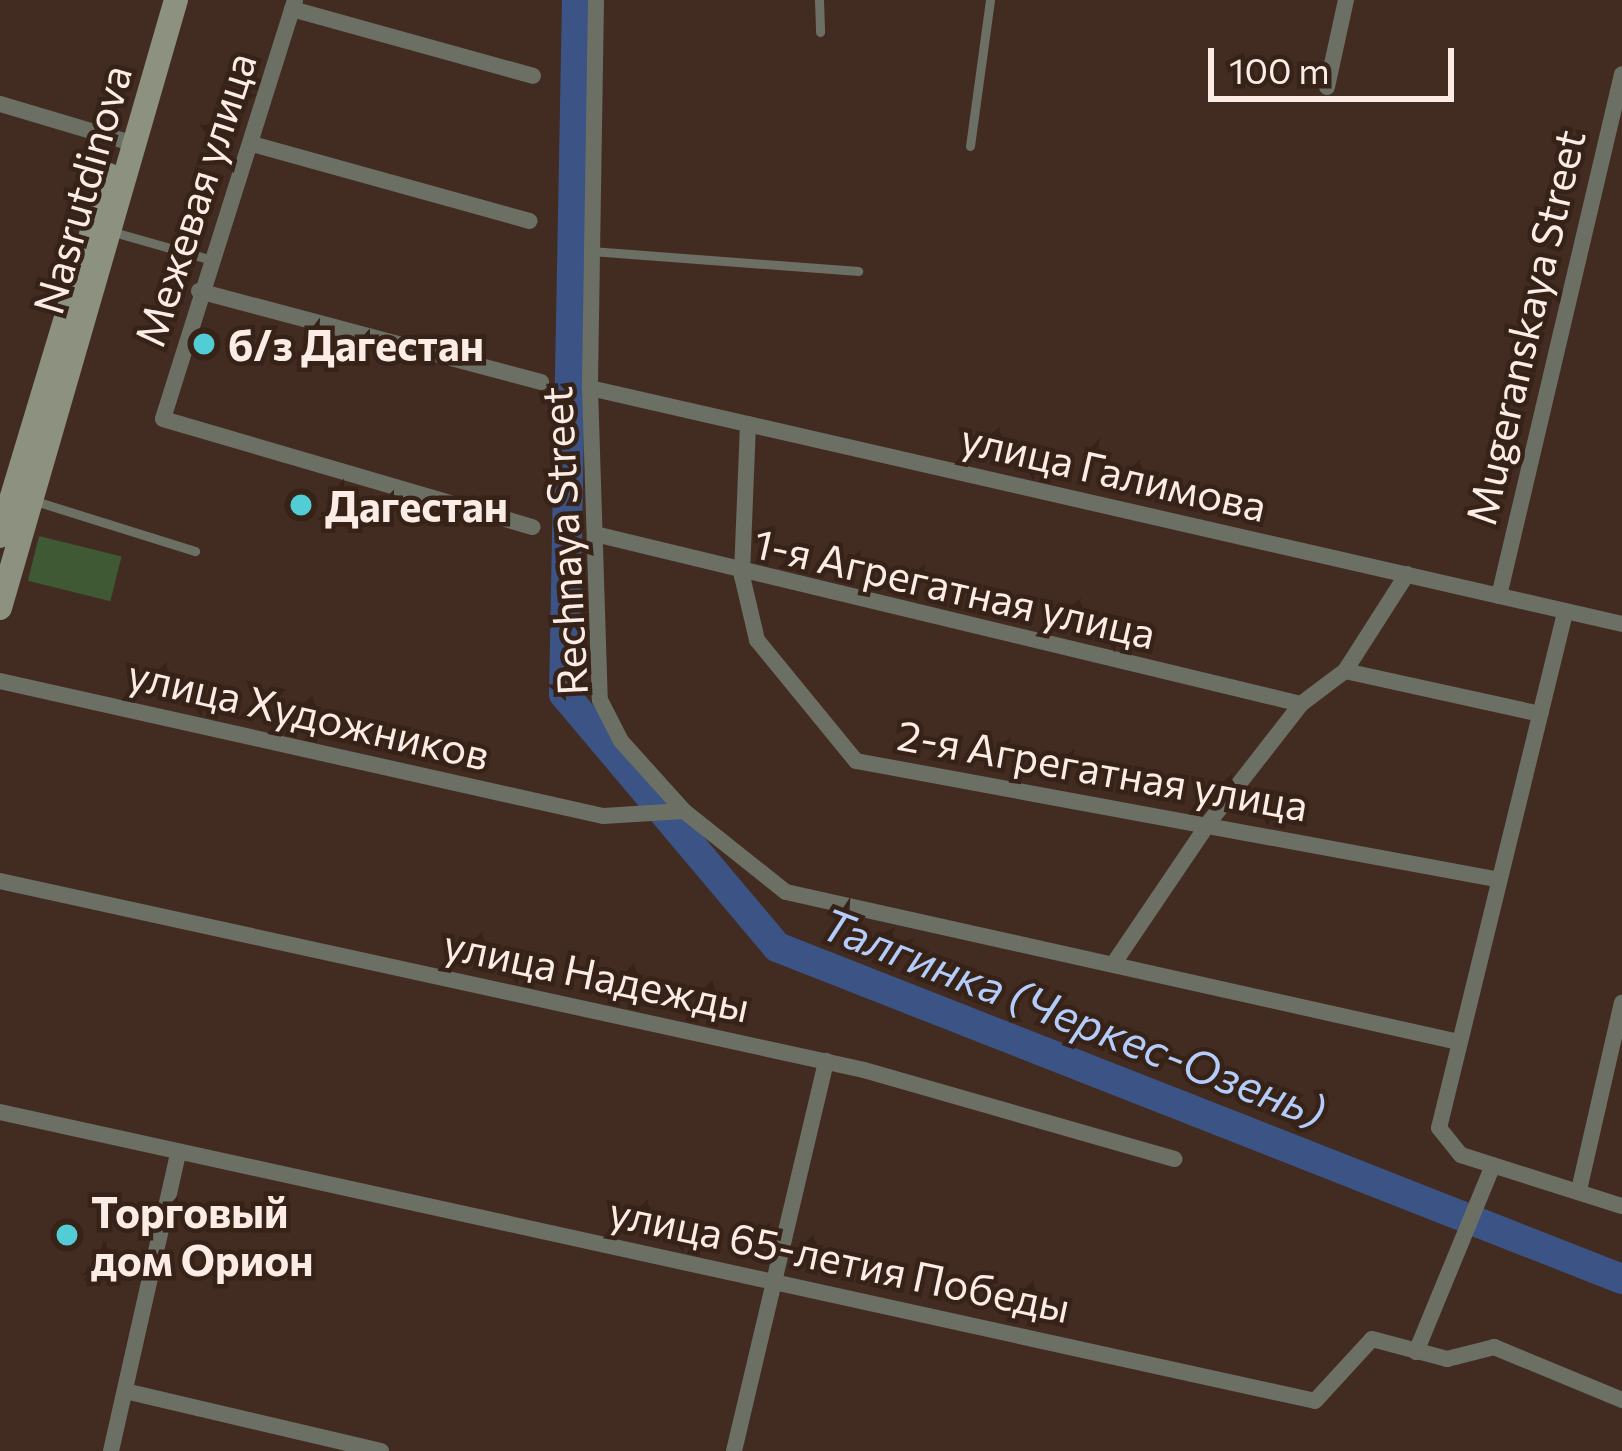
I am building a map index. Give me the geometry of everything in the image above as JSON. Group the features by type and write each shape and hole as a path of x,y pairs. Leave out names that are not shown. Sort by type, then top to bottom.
{"main road":[{"name":"Nasrutdinova","path":"0,608 110,231 161,0"},
{"name":"Nasrutdinova","path":"0,536 176,0"}],"street":[{"name":"Rechnaya Street","path":"596,0 590,388 600,700 684,811 786,892 1116,960 1454,1041"},
{"path":"1328,87 1346,0"},
{"path":"293,4 533,76"},
{"name":"Межевая улица","path":"293,4 252,144 208,259 163,419 533,526"},
{"name":"Mugeranskaya Street","path":"1498,596 1622,74"},
{"path":"0,104 127,142"},
{"path":"252,144 529,221"},
{"path":"199,291 541,382"},
{"name":"улица Галимова","path":"590,388 1622,624"},
{"name":"2-я Агрегатная улица","path":"748,424 742,576 757,640 856,761 1210,820 1495,879"},
{"name":"1-я Агрегатная улица","path":"595,534 742,576 1301,704"},
{"path":"1116,960 1210,820 1301,704 1345,671 1407,574"},
{"path":"1565,613 1454,1041 1439,1128 1461,1155 1622,1206"},
{"path":"1345,671 1540,714"},
{"name":"улица Художников","path":"0,681 603,816 684,811"},
{"name":"улица Надежды","path":"0,880 826,1061 1174,1160"},
{"path":"1579,1190 1622,1003"},
{"path":"734,1451 826,1061"},
{"name":"улица 65-летия Победы","path":"0,1112 776,1278 1315,1401 1340,1384 1363,1341 1460,1358 1494,1347 1622,1400"},
{"path":"111,1451 178,1153"},
{"path":"1416,1352 1463,1255 1493,1165"},
{"path":"125,1391 381,1451"}],"lane":[{"path":"819,0 820,32"},
{"path":"970,146 990,0"},
{"path":"110,231 208,259"},
{"path":"591,251 858,272"},
{"path":"32,500 194,551"}],"green space":[{"path":"39,536 121,557 110,601 28,581"}],"waterway":[{"name":"Талгинка (Черкес-Озень)","path":"577,0 564,694 777,947 1622,1279"}],"place":[{"name":"б/з Дагестан","path":"204,344"},
{"name":"Дагестан","path":"301,505"},
{"name":"Торговый дом Орион","path":"67,1235"}]}
